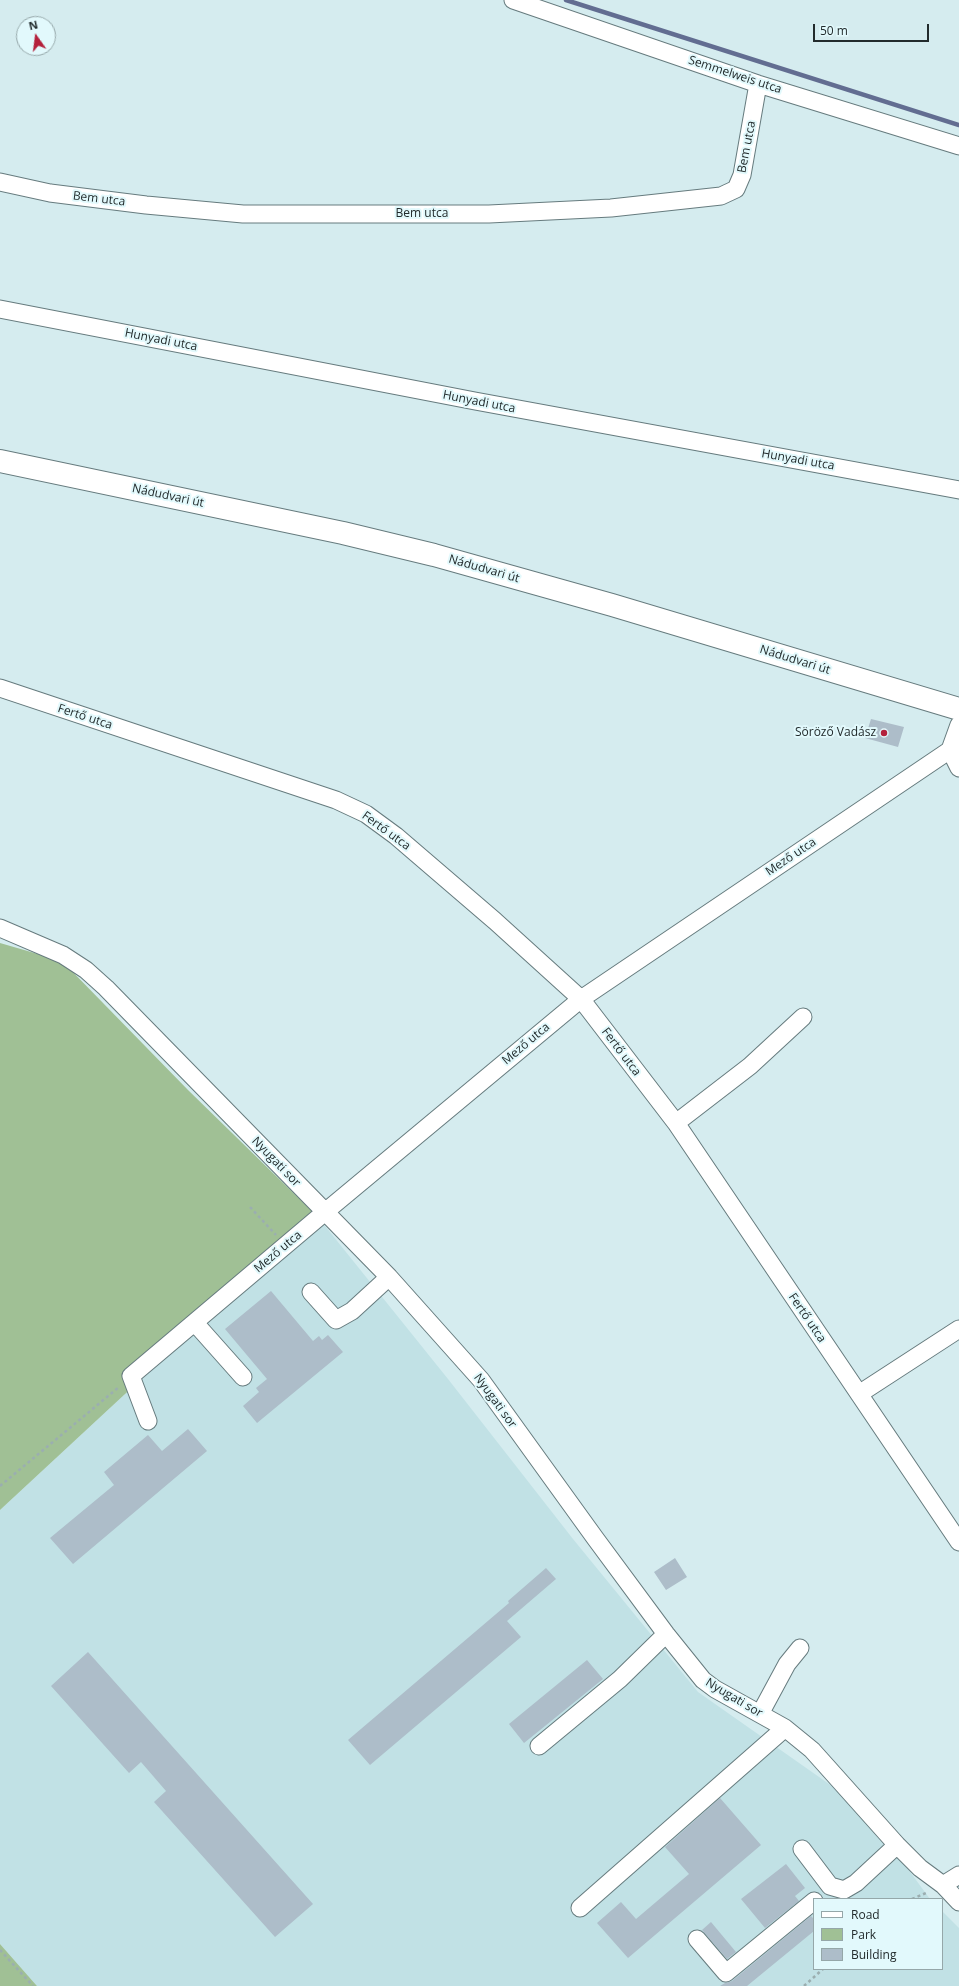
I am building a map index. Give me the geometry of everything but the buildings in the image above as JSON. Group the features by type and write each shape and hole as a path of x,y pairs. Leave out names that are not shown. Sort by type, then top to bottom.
{"main road":[{"name":"Nádudvari út","path":"0,461 314,526 434,555 612,605 959,709"}],"street":[{"name":"Semmelweis utca","path":"513,0 758,84 959,146"},
{"name":"Bem utca","path":"0,182 50,193 146,205 243,214 489,214 611,208 721,196 736,189 742,175 758,84"},
{"name":"Hunyadi utca","path":"0,309 475,401 959,490"},
{"name":"Fertő utca","path":"0,688 336,800 366,814 396,836 484,911 581,999 676,1123 959,1542"},
{"path":"959,725 950,750 959,768"},
{"name":"Mező utca","path":"131,1376 581,999 950,750"},
{"name":"Nyugati sor","path":"0,928 63,954 106,988 389,1277 481,1380 666,1634 703,1680 715,1689 784,1728 812,1750 897,1845 920,1868 944,1885 959,1902"},
{"path":"676,1123 750,1066 803,1017"},
{"path":"311,1292 336,1320 352,1311 389,1277"},
{"path":"195,1322 243,1377"},
{"path":"859,1394 959,1329"},
{"path":"131,1376 148,1421"},
{"path":"539,1746 620,1679 666,1634"},
{"path":"760,1714 787,1664 800,1648"},
{"path":"580,1908 784,1728"},
{"path":"802,1849 830,1886 844,1890 856,1883 897,1845"},
{"path":"944,1885 959,1875"},
{"path":"817,1898 830,1886"},
{"path":"697,1938 726,1973 813,1902"}],"path":[{"path":"250,1207 286,1245"},
{"path":"0,1486 131,1376"},
{"path":"0,1950 33,1986"},
{"path":"804,1986 822,1970"}],"shaded area":[{"path":"317,1216 448,1379 573,1539 698,1692 839,1791 891,1846 929,1898 813,1898 813,1970 943,1970 943,1912 959,1928 959,1986 37,1986 0,1944 0,1510"}],"green space":[{"path":"0,943 62,961 188,1090 317,1216 0,1510"},
{"path":"0,1944 37,1986 0,1986"}],"waterway":[{"path":"566,0 959,125"}],"place":[{"name":"Söröző Vadász","path":"884,733"}]}
